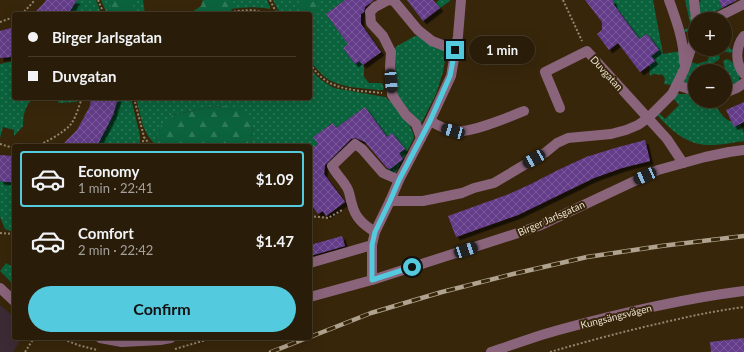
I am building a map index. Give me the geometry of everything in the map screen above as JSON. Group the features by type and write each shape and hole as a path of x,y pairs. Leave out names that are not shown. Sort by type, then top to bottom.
{"street":[{"path":"421,138 416,124 406,115 392,95 390,67 391,52 383,36 371,23 370,12 375,7 388,0 394,1 418,30 432,40 455,50"},
{"path":"372,280 372,245 375,232 399,180 430,121 450,76 458,36 461,0"},
{"path":"669,0 681,35 684,51 684,70"},
{"path":"694,0 695,12"},
{"path":"728,12 744,4"},
{"path":"744,36 737,46 737,57 741,70 744,74"},
{"name":"Duvgatan","path":"560,108 544,72 587,51 648,118 666,139 683,163"},
{"path":"390,201 422,201 462,193 494,183 546,152 557,143 568,138 611,134 638,125 648,118 672,94 684,70 689,56"},
{"path":"732,90 744,83"},
{"path":"677,85 688,89"},
{"path":"430,121 445,129 461,132 484,126 524,112"},
{"path":"375,232 361,223 352,207 347,187 332,166 355,144 362,149 383,173 399,180"},
{"name":"Birger Jarlsgatan","path":"312,296 372,280 541,225 658,170 711,155 744,150"},
{"path":"312,263 372,245"},
{"path":"0,288 12,299"},
{"name":"Kungsängsvägen","path":"491,352 554,332 651,307 695,298 744,291"},
{"path":"111,340 122,342 160,340"}],"path":[{"path":"23,12 35,0"},
{"path":"98,0 103,12"},
{"path":"270,0 276,12"},
{"path":"564,0 587,51"},
{"path":"232,12 252,10 262,12"},
{"path":"0,22 12,18"},
{"path":"312,66 327,82 336,86 392,95"},
{"path":"40,144 53,138 71,124 81,100"},
{"path":"135,100 144,137 149,144"},
{"path":"142,144 144,137"},
{"path":"0,144 12,147"},
{"path":"312,216 328,218 342,210 352,207"},
{"path":"0,233 12,234"},
{"path":"550,352 674,320 744,307"},
{"path":"25,352 33,340"},
{"path":"65,340 98,350"},
{"path":"172,350 206,340"}],"shaded area":[{"path":"0,305 12,315 12,340 20,340 13,352 0,352"}],"green space":[{"path":"77,0 96,0 101,12 69,12"},
{"path":"101,0 143,0 145,12 106,12"},
{"path":"109,0 133,0 134,12 112,12"},
{"path":"203,0 235,0 231,5 232,12 192,12 201,6"},
{"path":"208,0 267,0 270,7 270,9 247,7 211,12"},
{"path":"273,0 345,0 326,14 348,44 343,48 355,64 359,61 363,65 364,64 364,77 369,83 382,83 384,88 383,90 348,86 336,83 325,77 312,63 312,12 279,12"},
{"path":"302,0 319,0 317,16 312,19 312,12 300,11"},
{"path":"439,0 450,1 440,8 436,3"},
{"path":"613,0 653,0 663,54 681,51 683,68 672,85 664,84 665,79 663,75 653,74 650,76 649,65 655,61 651,56 659,50 647,34 639,39 614,5"},
{"path":"685,0 692,0 693,12 688,12 688,14"},
{"path":"701,0 719,0 722,8 715,12 699,12 699,5"},
{"path":"688,28 688,32 683,32 683,30"},
{"path":"415,36 418,36 442,49 446,55 443,72 436,94 422,122 419,123 397,96 393,50 397,46"},
{"path":"710,56 719,56 720,58 714,64 697,64 707,61"},
{"path":"726,59 733,62 737,69 739,84 732,88 732,64 724,64 723,61"},
{"path":"12,61 12,100 31,100 25,111 23,126 14,136 14,130 3,127 0,138 0,64"},
{"path":"688,70 688,87 682,85"},
{"path":"312,71 321,80 334,88 385,97 394,105 407,121 411,127 414,138 403,159 399,153 404,149 392,133 387,137 365,107 336,128 332,123 314,137 318,144 312,148 312,144 250,144 253,127 223,106 205,108 173,115 156,139 158,144 154,144 143,126 136,100 312,100"},
{"path":"676,94 688,94 688,108 717,108 723,116 732,122 734,127 740,124 744,133 744,141 721,145 704,145 682,137 657,115 659,113 665,119 679,105 672,97"},
{"path":"59,100 78,100 77,102 58,103"},
{"path":"117,100 131,100 140,136 140,144 97,144 113,115"},
{"path":"223,106 237,108 248,114 253,127 250,144 158,144 156,139 161,126 173,115 205,108"},
{"path":"403,159 395,174 386,171"},
{"path":"0,181 12,182 11,231 5,229 0,217"},
{"path":"6,263 12,267 12,283 0,271"}],"building":[{"path":"46,0 77,0 69,12 35,12"},
{"path":"345,0 374,0 365,7 364,12 361,14 361,24 381,52 363,65 359,61 355,64 343,48 348,44 326,14"},
{"path":"407,0 433,0 440,8 423,21"},
{"path":"585,0 613,0 614,5 639,39 647,34 659,50 651,56 655,61 640,72 618,43 609,50 597,34 602,30 602,22"},
{"path":"719,0 737,0 722,8"},
{"path":"12,28 12,56 10,57 0,58 0,31"},
{"path":"91,100 117,100 113,115 98,144 63,144 77,130 90,106"},
{"path":"744,102 744,122 734,127 726,110"},
{"path":"365,107 387,137 392,133 405,149 399,153 403,159 390,169 387,168 365,142 356,138 351,139 325,165 324,174 345,202 326,216 323,211 318,214 312,206 312,148 318,144 313,137 333,123 336,128"},
{"path":"645,140 650,161 622,168 594,178 518,215 456,237 448,216 509,194 586,157"},
{"path":"0,155 12,156 12,182 0,181"},
{"path":"342,236 345,246 312,255 312,244"},
{"path":"744,338 744,352 711,352 710,342"}],"railway":[{"path":"312,336 371,313 442,292 513,274 587,257 744,236"},
{"path":"271,352 302,340"}],"route":[{"path":"412,267 372,280 372,245 375,232 399,180 430,121 450,76 455,50"}]}
